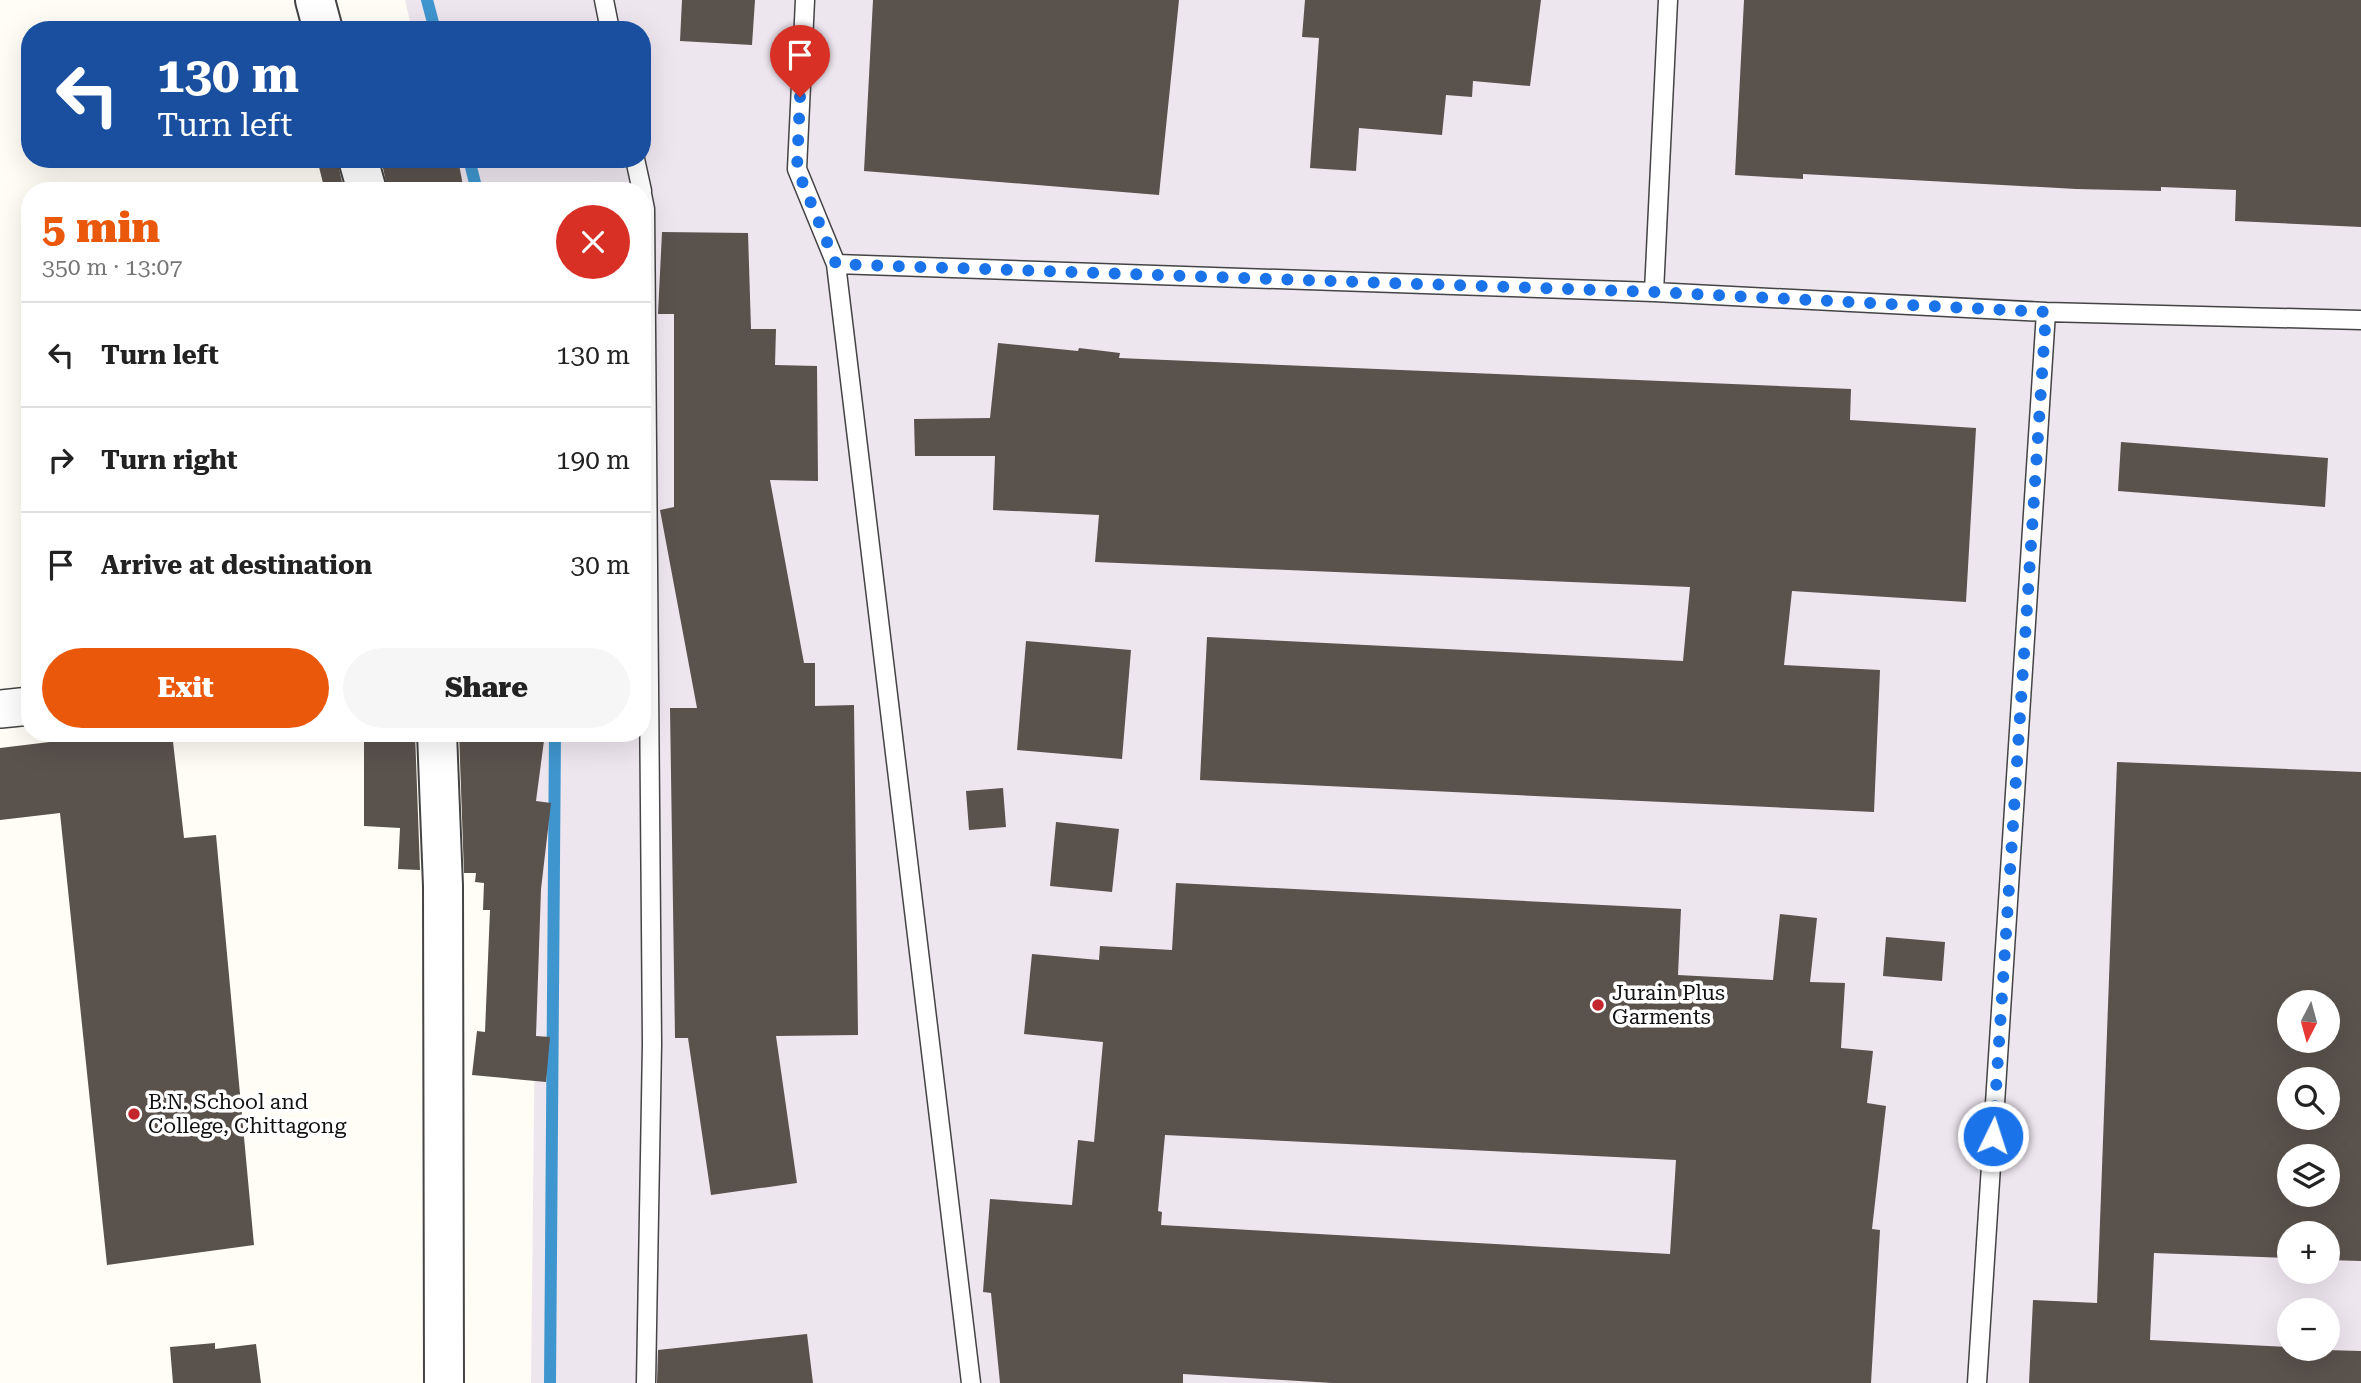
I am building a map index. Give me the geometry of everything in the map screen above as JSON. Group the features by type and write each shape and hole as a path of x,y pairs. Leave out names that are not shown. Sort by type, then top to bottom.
{"street":[{"path":"315,0 321,21"},
{"path":"0,709 21,707"},
{"path":"437,742 443,886 444,1383"}],"lane":[{"path":"604,0 608,21"},
{"path":"805,0 797,169 836,264 971,1383"},
{"path":"1654,292 1668,0"},
{"path":"836,264 1654,292 2046,312 2361,320"},
{"path":"1978,1383 2046,312"},
{"path":"646,1383 652,1031 650,742"}],"shaded area":[{"path":"405,0 2361,0 2361,1383 531,1383 537,836 529,742 651,742 651,182 448,182 445,168 651,168 651,21 410,21"}],"building":[{"path":"682,0 755,0 752,45 680,41"},
{"path":"873,0 1179,0 1159,195 864,171"},
{"path":"1305,0 1541,0 1530,86 1473,81 1472,97 1446,95 1442,135 1359,128 1356,171 1310,168 1319,38 1302,37"},
{"path":"1744,0 2361,0 2361,227 2235,221 2236,190 2161,187 2161,191 2076,189 1803,174 1803,179 1735,175"},
{"path":"319,168 339,168 342,182 323,182"},
{"path":"383,168 460,168 462,182 386,182"},
{"path":"662,232 748,233 751,329 776,329 775,365 817,366 818,481 770,480 804,663 815,663 815,706 854,705 858,1035 776,1036 797,1183 711,1195 688,1038 675,1038 670,708 697,708 660,510 674,507 674,314 658,314"},
{"path":"998,343 1120,353 1119,358 1851,389 1850,420 1976,428 1966,602 1792,591 1784,665 1880,670 1874,812 1200,780 1207,637 1683,661 1690,587 1095,562 1099,515 993,510 995,456 915,456 914,419 990,418"},
{"path":"2121,442 2328,458 2325,507 2118,491"},
{"path":"1026,641 1131,650 1122,759 1017,750"},
{"path":"50,742 173,742 184,838 216,835 254,1245 107,1265 60,813 0,820 0,748"},
{"path":"364,742 415,742 420,870 398,869 400,828 364,826"},
{"path":"459,742 544,742 536,801 551,803 541,889 536,1036 550,1037 546,1082 472,1075 477,1031 485,1032 490,910 483,910 484,883 475,882 476,873 464,873"},
{"path":"2117,762 2361,772 2361,1261 2340,1260 2340,1221 2277,1221 2277,1258 2154,1253 2150,1340 2277,1346 2277,1361 2340,1361 2340,1350 2361,1351 2361,1383 2029,1383 2033,1300 2097,1303"},
{"path":"1003,788 1006,827 969,830 966,791"},
{"path":"1056,822 1119,829 1112,892 1050,886"},
{"path":"1176,883 1681,909 1678,975 1773,980 1780,914 1817,918 1810,982 1845,983 1841,1048 1873,1051 1867,1103 1886,1106 1872,1229 1880,1230 1871,1383 1332,1383 1183,1374 1183,1383 1000,1383 991,1293 983,1292 990,1199 1072,1205 1078,1140 1094,1142 1103,1042 1024,1034 1032,954 1099,960 1100,946 1172,950","holes":["1165,1135 1676,1160 1670,1254 1161,1225 1162,1212 1158,1211"]},
{"path":"1886,937 1945,942 1942,981 1883,976"},
{"path":"807,1334 813,1383 657,1383 658,1350"},
{"path":"215,1343 215,1349 256,1344 261,1383 173,1383 170,1347"}],"waterway":[{"path":"427,0 433,21"},
{"path":"471,168 475,182"},
{"path":"550,1383 555,742"}],"place":[{"name":"Jurain Plus Garments","path":"1598,1005"},
{"name":"B.N. School and College, Chittagong","path":"134,1114"}],"route":[{"path":"800,97 797,169 836,264 1654,292 2046,312 1993,1136"}]}
